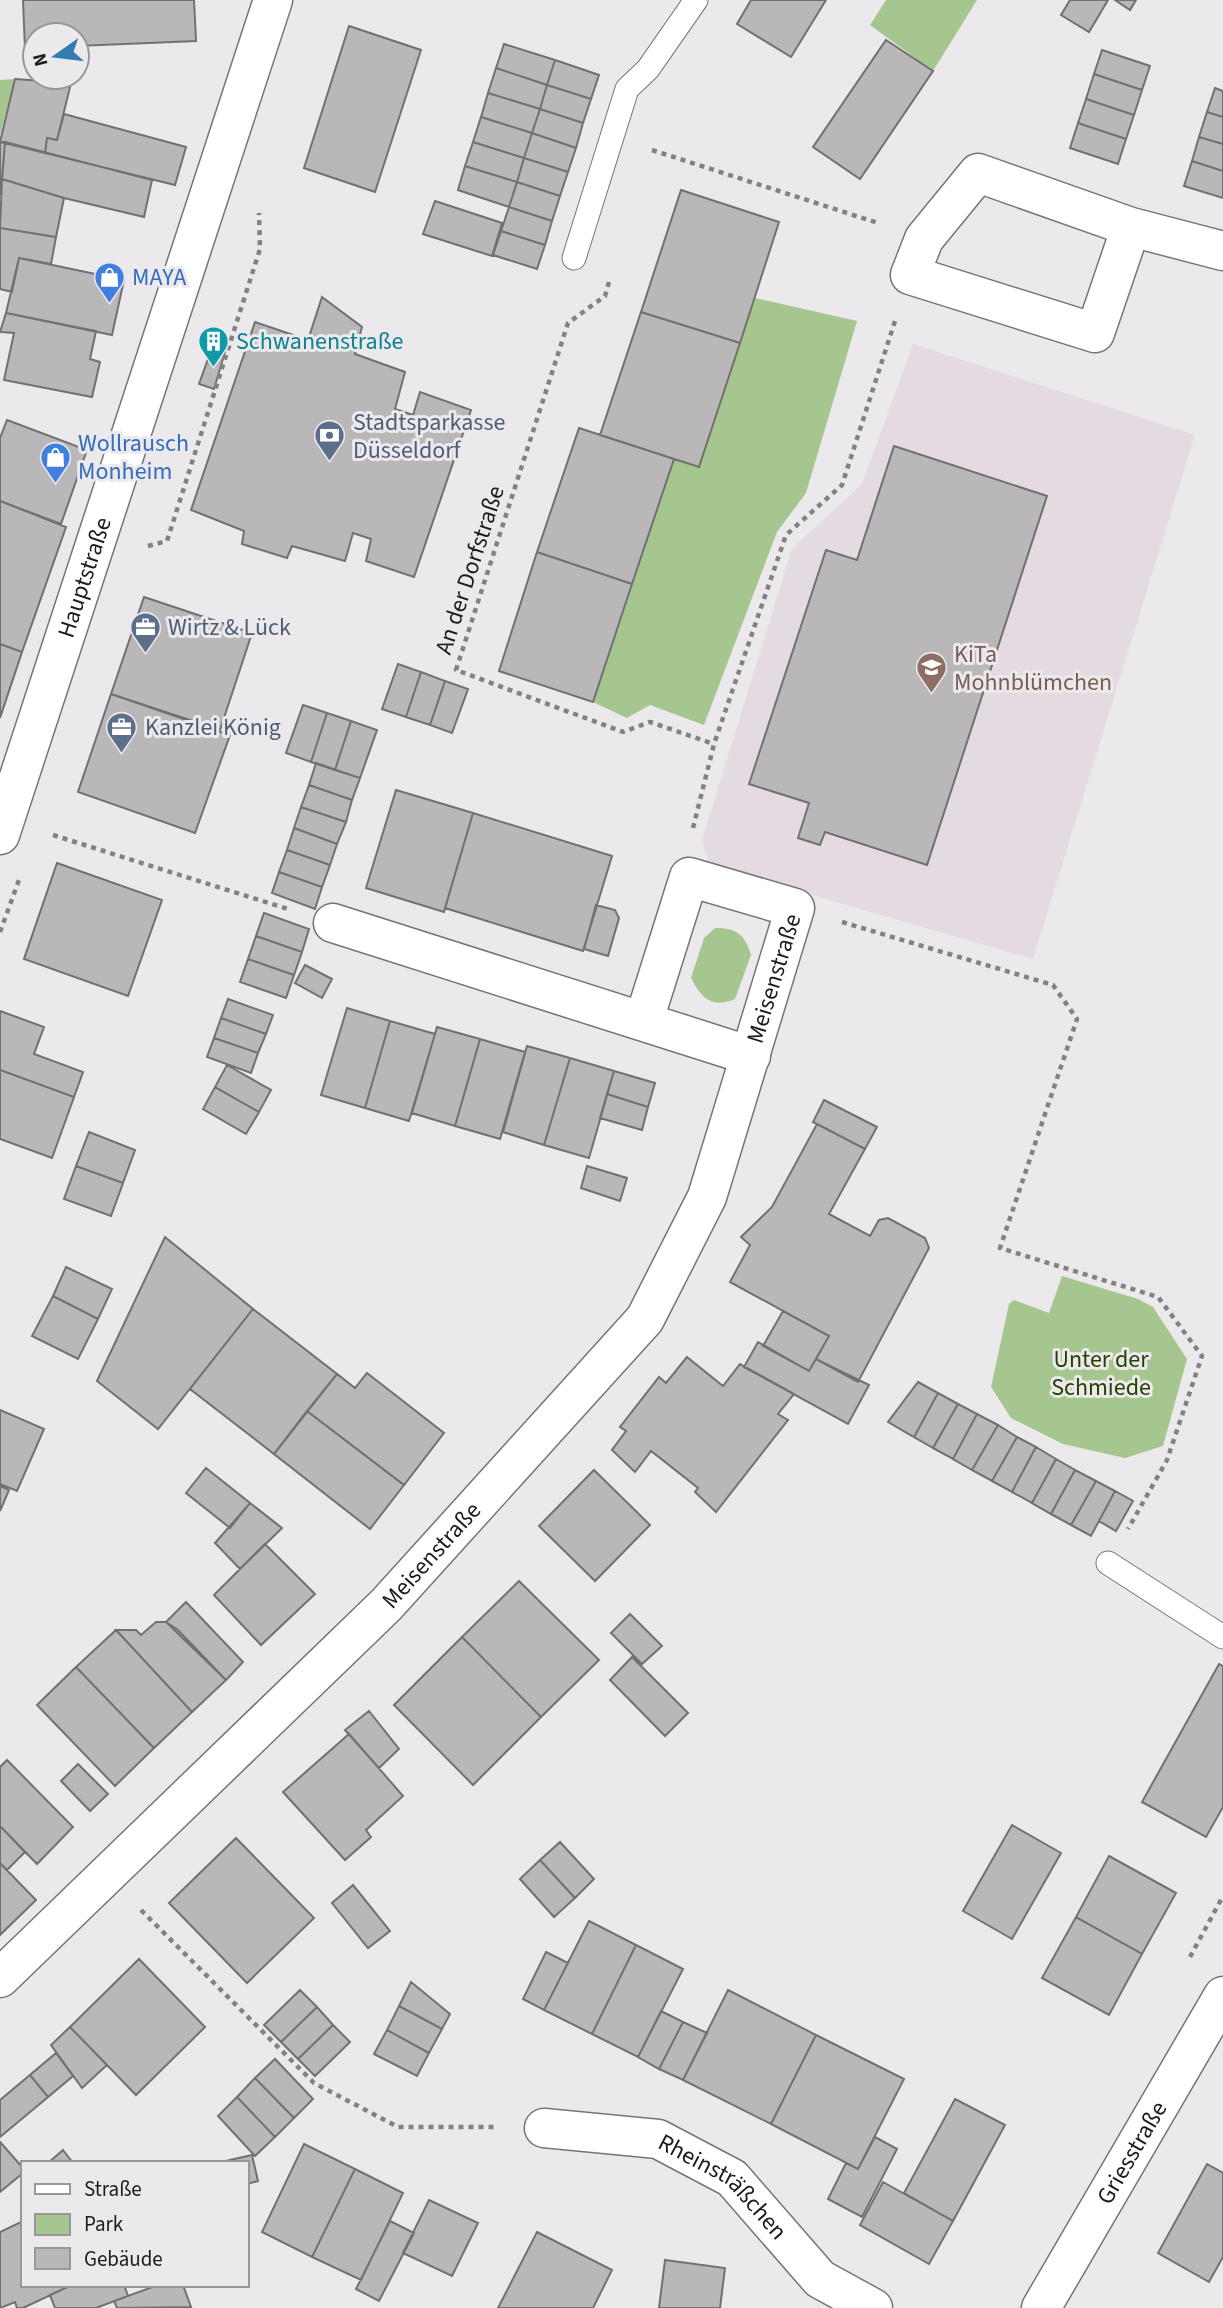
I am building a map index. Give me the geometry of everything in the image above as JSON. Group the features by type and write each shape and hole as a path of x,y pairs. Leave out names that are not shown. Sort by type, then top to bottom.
{"street":[{"name":"Hauptstraße","path":"2,828 273,0"},
{"path":"1130,227 1095,333 911,275 924,239 978,173 1130,227 1223,251"},
{"path":"644,1020 689,877"},
{"name":"Meisenstraße","path":"0,1978 386,1605 645,1319 707,1197 795,908 689,877"},
{"name":"Meisenstraße","path":"332,923 751,1056"},
{"name":"Griesstraße","path":"1041,2308 1223,1996"},
{"name":"Rheinsträßchen","path":"544,2128 658,2139 732,2178 820,2279 873,2308"}],"lane":[{"path":"574,258 627,89 648,69 696,0"},
{"path":"1108,1563 1223,1637"}],"path":[{"path":"649,161 653,148 924,239"},
{"name":"An der Dorfstraße","path":"613,271 605,296 568,323 456,670 623,732 650,722 713,744"},
{"path":"689,877 694,814 713,744 786,535 842,485 911,275"},
{"path":"2,828 332,923"},
{"path":"795,908 1053,985 1077,1019 1000,1248 1158,1297 1202,1356 1167,1460 1108,1563"},
{"path":"107,1875 314,2083 398,2127 544,2128"}],"shaded area":[{"name":"KiTa Mohnblümchen","path":"913,344 1195,435 1033,959 709,865 702,840 792,549 862,484"}],"green space":[{"path":"886,0 977,0 933,71 870,25"},
{"path":"15,79 0,135 0,80"},
{"path":"755,298 857,321 806,493 777,532 704,725 650,705 627,718 593,702 674,459 699,466"},
{"path":"715,928 729,929 743,937 751,955 735,999 720,1003 703,996 691,978 704,938"},
{"name":"Unter der Schmiede","path":"1062,1276 1138,1299 1153,1307 1187,1359 1163,1446 1125,1458 1063,1444 1011,1418 991,1387 1009,1304 1014,1300 1049,1313"}],"building":[{"path":"23,0 194,0 196,41 91,45 91,21 24,21"},
{"path":"751,0 826,0 791,57 737,24"},
{"path":"1070,0 1108,0 1089,32 1061,15"},
{"path":"1115,0 1136,0 1130,10"},
{"path":"349,26 421,50 375,192 304,168"},
{"path":"886,40 933,71 860,179 813,147"},
{"path":"504,44 555,60 547,85 496,68"},
{"path":"1102,50 1150,66 1142,90 1094,74"},
{"path":"555,60 599,75 591,99 547,85"},
{"path":"496,68 547,85 540,109 488,93"},
{"path":"1094,74 1142,90 1134,115 1086,99"},
{"path":"15,79 21,79 21,91 69,91 57,140 47,138 45,153 0,142"},
{"path":"547,85 591,99 583,123 540,109"},
{"path":"1215,88 1223,91 1223,117 1207,112"},
{"path":"488,93 540,109 532,133 481,117"},
{"path":"1086,99 1134,115 1126,139 1078,123"},
{"path":"540,109 583,123 576,148 532,133"},
{"path":"1207,112 1223,117 1223,144 1199,137"},
{"path":"64,114 186,147 175,185 45,153 47,138 57,140"},
{"path":"481,117 532,133 524,158 473,142"},
{"path":"1078,123 1126,139 1118,164 1070,148"},
{"path":"532,133 576,148 568,172 524,158"},
{"path":"1199,137 1223,144 1223,171 1192,161"},
{"path":"0,142 5,142 1,194 0,194"},
{"path":"5,142 152,180 144,217 64,198 2,179"},
{"path":"473,142 524,158 517,182 465,166"},
{"path":"524,158 568,172 560,196 517,182"},
{"path":"1192,161 1223,171 1223,198 1184,186"},
{"path":"465,166 517,182 509,207 458,190"},
{"path":"2,179 64,198 56,237 0,228"},
{"path":"517,182 560,196 552,221 509,207"},
{"path":"681,190 779,222 740,343 641,312"},
{"path":"435,201 502,223 492,256 423,234"},
{"path":"509,207 552,221 545,245 501,231"},
{"path":"0,228 56,237 51,264 19,258 12,292 0,289"},
{"path":"501,231 545,245 537,269 493,255"},
{"path":"19,258 124,280 112,335 6,313"},
{"name":"Stadtsparkasse Düsseldorf","path":"322,297 362,327 355,354 405,372 395,409 413,415 420,392 471,410 414,577 366,561 371,539 353,533 345,561 292,546 287,558 242,544 244,531 191,510 255,322 308,340"},
{"path":"641,312 740,343 699,467 600,435"},
{"path":"6,313 96,331 90,359 100,362 92,397 4,380 14,333 0,332"},
{"name":"Schwanenstraße","path":"212,348 225,352 214,389 199,384"},
{"path":"7,420 87,450 61,524 0,501 0,438"},
{"path":"579,428 674,459 632,584 537,552"},
{"path":"894,446 1047,496 927,865 825,832 820,845 798,838 809,803 749,784 826,550 857,560"},
{"path":"0,501 66,527 22,652 0,644"},
{"path":"537,552 632,584 593,702 499,671"},
{"path":"144,597 252,633 220,730 111,694"},
{"path":"0,644 22,652 0,718"},
{"path":"398,664 421,672 406,717 382,709"},
{"path":"421,672 445,681 430,725 406,717"},
{"path":"445,681 468,689 452,733 430,725"},
{"path":"111,694 230,735 195,833 78,792"},
{"path":"303,705 327,713 311,762 286,753"},
{"path":"327,713 351,721 335,770 311,762"},
{"path":"351,721 377,730 360,778 335,770"},
{"path":"316,763 360,778 352,800 309,785"},
{"path":"309,785 352,800 346,822 301,807"},
{"path":"396,790 473,813 444,912 366,888"},
{"path":"301,807 346,822 337,844 294,828"},
{"path":"473,813 612,856 583,951 445,908"},
{"path":"294,828 337,844 330,865 287,850"},
{"path":"287,850 330,865 322,887 279,872"},
{"path":"57,863 162,900 128,996 24,959"},
{"path":"279,872 322,887 315,909 272,893"},
{"path":"596,905 615,910 619,918 608,956 584,949"},
{"path":"264,913 309,929 302,952 256,936"},
{"path":"256,936 302,952 294,975 248,959"},
{"path":"248,959 294,975 286,998 240,982"},
{"path":"305,965 332,979 322,998 295,983"},
{"path":"228,999 273,1015 266,1034 221,1018"},
{"path":"347,1008 390,1021 365,1108 321,1095"},
{"path":"0,1011 44,1027 34,1054 83,1072 74,1097 0,1070"},
{"path":"221,1018 266,1034 258,1053 214,1038"},
{"path":"390,1021 435,1034 409,1121 365,1108"},
{"path":"437,1027 480,1039 455,1126 412,1113"},
{"path":"214,1038 258,1053 251,1073 207,1057"},
{"path":"480,1039 525,1052 500,1139 455,1126"},
{"path":"527,1046 570,1058 544,1145 503,1132"},
{"path":"570,1058 614,1071 589,1158 544,1145"},
{"path":"227,1065 271,1090 259,1112 215,1087"},
{"path":"0,1070 74,1097 52,1158 0,1139"},
{"path":"614,1071 655,1083 648,1107 607,1094"},
{"path":"215,1087 259,1112 246,1134 203,1109"},
{"path":"607,1094 648,1107 642,1130 600,1118"},
{"path":"824,1100 877,1127 865,1149 813,1122"},
{"path":"817,1124 865,1149 829,1214 870,1236 879,1220 888,1218 925,1238 929,1248 858,1382 816,1359 829,1336 730,1282 750,1245 741,1237 772,1207"},
{"path":"89,1132 135,1150 123,1183 76,1166"},
{"path":"76,1166 123,1183 111,1216 64,1199"},
{"path":"587,1166 627,1178 620,1201 581,1188"},
{"path":"165,1237 253,1309 158,1429 97,1381"},
{"path":"66,1267 112,1289 98,1319 53,1296"},
{"path":"53,1296 98,1319 78,1359 32,1336"},
{"path":"253,1309 337,1374 274,1454 190,1389"},
{"path":"783,1311 829,1336 809,1371 763,1346"},
{"path":"758,1342 809,1371 816,1359 869,1385 848,1424 744,1367"},
{"path":"687,1357 723,1386 740,1364 794,1394 778,1414 788,1420 716,1512 695,1492 698,1488 651,1451 635,1472 612,1450 626,1431 620,1427 659,1377 666,1383"},
{"path":"367,1373 444,1433 404,1485 307,1411 337,1374 355,1388"},
{"path":"918,1382 938,1393 914,1437 888,1422"},
{"path":"938,1393 958,1404 933,1448 914,1437"},
{"path":"958,1404 977,1414 953,1459 933,1448"},
{"path":"0,1410 44,1429 17,1491 0,1484"},
{"path":"307,1411 404,1485 370,1529 274,1454"},
{"path":"977,1414 998,1425 972,1470 953,1459"},
{"path":"998,1425 1017,1437 992,1481 972,1470"},
{"path":"1017,1437 1036,1447 1012,1492 992,1481"},
{"path":"1036,1447 1056,1459 1032,1503 1012,1492"},
{"path":"1056,1459 1075,1470 1051,1514 1032,1503"},
{"path":"206,1468 250,1503 230,1528 186,1493"},
{"path":"594,1470 650,1525 595,1581 539,1526"},
{"path":"1075,1470 1096,1481 1071,1525 1051,1514"},
{"path":"1096,1481 1115,1491 1091,1536 1071,1525"},
{"path":"0,1486 9,1490 0,1511"},
{"path":"1115,1491 1133,1501 1116,1531 1099,1521"},
{"path":"250,1503 282,1528 240,1569 215,1543"},
{"path":"265,1544 315,1594 261,1645 214,1595"},
{"path":"519,1581 599,1660 541,1717 462,1637"},
{"path":"186,1602 243,1662 226,1680 166,1622"},
{"path":"630,1614 662,1646 642,1664 611,1633"},
{"path":"156,1622 166,1622 178,1630 226,1680 192,1712 116,1630 136,1630 141,1635"},
{"path":"116,1630 192,1712 154,1748 76,1667"},
{"path":"462,1637 541,1717 473,1785 394,1705"},
{"path":"632,1657 688,1713 665,1736 610,1680"},
{"path":"1219,1664 1223,1666 1223,1807 1206,1837 1142,1802"},
{"path":"76,1667 154,1748 115,1786 37,1705"},
{"path":"369,1711 399,1749 379,1768 345,1730"},
{"path":"349,1734 403,1796 366,1830 371,1837 345,1860 283,1792"},
{"path":"7,1760 73,1827 37,1864 0,1826 0,1767"},
{"path":"78,1764 108,1794 90,1811 61,1781"},
{"path":"1012,1825 1061,1853 1012,1939 963,1911"},
{"path":"0,1826 25,1852 7,1870 0,1863"},
{"path":"236,1838 314,1918 247,1983 169,1903"},
{"path":"560,1842 594,1879 575,1898 540,1860"},
{"path":"1109,1856 1176,1893 1142,1954 1076,1917"},
{"path":"540,1860 575,1898 554,1917 520,1879"},
{"path":"0,1863 36,1900 0,1935"},
{"path":"353,1885 390,1931 368,1948 332,1903"},
{"path":"1076,1917 1142,1954 1109,2015 1042,1978"},
{"path":"589,1921 636,1945 592,2034 544,2010"},
{"path":"636,1945 683,1969 638,2057 592,2034"},
{"path":"546,1952 568,1963 544,2010 523,1999"},
{"path":"139,1959 205,2027 136,2095 70,2027"},
{"path":"411,1982 450,2014 442,2029 399,2006"},
{"path":"300,1990 317,2007 281,2042 264,2025"},
{"path":"728,1990 816,2035 771,2124 683,2080"},
{"path":"399,2006 442,2029 429,2053 387,2030"},
{"path":"317,2007 333,2025 298,2059 281,2042"},
{"path":"661,2011 683,2022 659,2069 638,2057"},
{"path":"683,2022 707,2033 683,2080 659,2069"},
{"path":"333,2025 350,2042 315,2076 298,2059"},
{"path":"70,2027 107,2065 82,2088 51,2045"},
{"path":"387,2030 429,2053 417,2076 374,2054"},
{"path":"816,2035 904,2079 858,2169 771,2124"},
{"path":"56,2053 73,2076 48,2097 30,2075"},
{"path":"275,2059 313,2099 294,2118 255,2078"},
{"path":"30,2075 48,2097 0,2137 0,2100"},
{"path":"255,2078 294,2118 275,2137 237,2097"},
{"path":"237,2097 275,2137 255,2156 218,2116"},
{"path":"955,2099 1005,2125 953,2221 904,2193"},
{"path":"875,2137 897,2149 862,2217 828,2199 846,2163 858,2169"},
{"path":"0,2142 21,2166 21,2175 0,2192"},
{"path":"304,2144 355,2169 312,2257 262,2232"},
{"path":"63,2150 71,2161 50,2161"},
{"path":"252,2155 258,2181 248,2184 248,2161 226,2161"},
{"path":"1207,2164 1223,2173 1223,2257 1209,2282 1158,2253"},
{"path":"355,2169 403,2193 361,2280 312,2257"},
{"path":"883,2182 953,2221 929,2264 860,2225"},
{"path":"429,2200 478,2223 452,2276 403,2253"},
{"path":"390,2221 414,2233 379,2301 356,2289"},
{"path":"21,2222 21,2287 68,2287 23,2308 17,2308 15,2302 0,2308 0,2232"},
{"path":"537,2232 612,2270 593,2308 498,2308"},
{"path":"665,2260 725,2268 720,2308 659,2308"},
{"path":"68,2287 125,2287 128,2296 96,2308 55,2308 50,2295"},
{"path":"152,2287 184,2287 191,2307 117,2308 114,2301"}],"place":[{"name":"MAYA","path":"109,304"},
{"name":"Schwanenstraße","path":"213,368"},
{"name":"Stadtsparkasse Düsseldorf","path":"330,463"},
{"name":"Wollrausch Monheim","path":"55,484"},
{"name":"Wirtz & Lück","path":"145,654"},
{"name":"KiTa Mohnblümchen","path":"931,695"},
{"name":"Kanzlei König","path":"122,754"}]}
